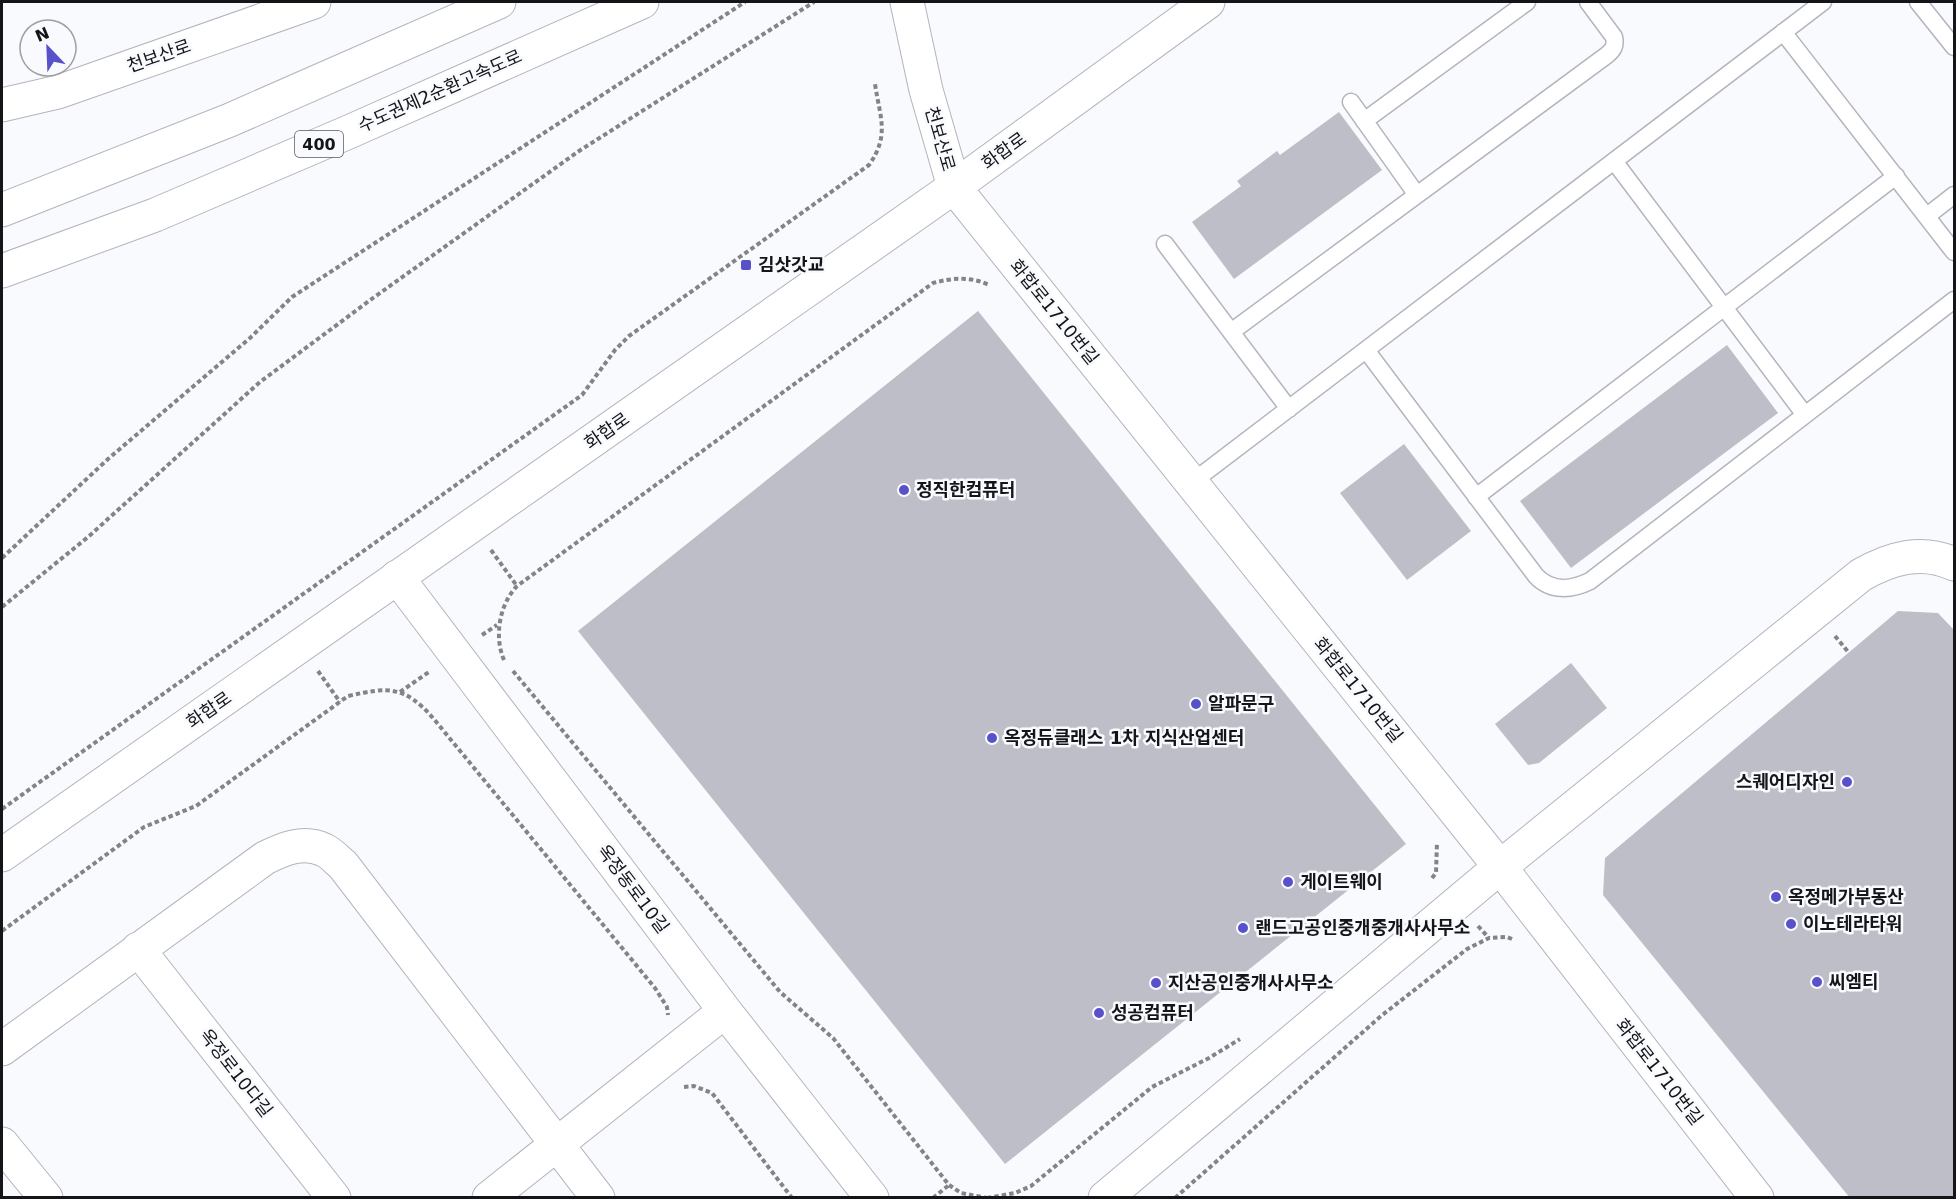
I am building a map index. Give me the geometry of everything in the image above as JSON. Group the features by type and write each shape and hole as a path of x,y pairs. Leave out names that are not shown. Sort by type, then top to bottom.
{"main road":[{"name":"천보산로","path":"2,105 58,92 314,2"},
{"path":"2,210 230,120 499,2"},
{"name":"천보산로","path":"907,2 926,90 954,188"},
{"name":"화합로","path":"2,855 954,188 1208,2"},
{"name":"수도권제2순환고속도로","path":"2,271 155,215 637,4"},
{"name":"화합로1710번길","path":"954,188 1500,867 1757,1197"},
{"path":"1105,1197 1500,867 1861,575 1881,564 1905,558 1935,557 1954,564"},
{"name":"옥정동로10길","path":"397,577 725,1011 872,1197"},
{"path":"2,1049 265,858 285,849 306,845 325,850 343,865 598,1197"},
{"name":"옥정로10다길","path":"138,950 334,1197"},
{"path":"489,1197 725,1011"},
{"path":"2,1144 46,1197"}],"lane":[{"path":"1364,121 1527,2"},
{"path":"1231,332 1613,50 1614,37 1588,2"},
{"path":"1191,483 1823,2"},
{"path":"1918,2 1954,47"},
{"path":"1783,32 1954,252"},
{"path":"1351,102 1417,195"},
{"path":"1614,161 1805,415"},
{"path":"1476,497 1896,176"},
{"path":"1927,216 1954,195"},
{"path":"1165,244 1289,409"},
{"path":"1366,350 1543,583 1566,588 1580,586 1590,581 1954,300"}],"path":[{"path":"2,558 108,459 250,338 292,297 745,2"},
{"path":"2,607 88,537 260,382 288,361 579,152 814,2"},
{"path":"2,809 582,395 615,350 629,336 869,165 878,153 883,135 875,84"},
{"path":"991,286 967,279 950,278 933,283 517,586 505,601 499,634 503,659 780,992 833,1038 949,1185 961,1193 987,1197 1015,1193 1031,1186 1152,1087 1209,1058 1248,1032"},
{"path":"2,931 144,827 196,806 348,696 377,689 400,692 418,701 433,718 641,970 667,1007 668,1020"},
{"path":"1428,884 1436,873 1438,850 1436,833"},
{"path":"1175,1197 1381,1016 1467,950 1489,938 1507,937 1515,940"},
{"path":"678,1088 694,1086 712,1093 792,1197"},
{"path":"933,1197 949,1185"}],"building":[{"path":"1339,112 1382,170 1234,279 1192,222 1241,186 1237,181 1277,151 1280,155"},
{"name":"옥정듀클래스 1차 지식산업센터","path":"978,311 1406,844 1005,1164 578,631"},
{"path":"1727,345 1778,413 1571,568 1520,501"},
{"path":"1404,444 1471,531 1407,580 1340,493"},
{"name":"이노테라타워","path":"1898,611 1938,613 1954,630 1954,1198 1850,1198 1603,895 1605,858"},
{"path":"1571,663 1607,708 1539,763 1528,765 1495,724"}],"place":[{"name":"김삿갓교","path":"746,265"},
{"name":"정직한컴퓨터","path":"904,490"},
{"name":"알파문구","path":"1196,704"},
{"name":"옥정듀클래스 1차 지식산업센터","path":"992,738"},
{"name":"스퀘어디자인","path":"1847,782"},
{"name":"게이트웨이","path":"1288,882"},
{"name":"옥정메가부동산","path":"1776,897"},
{"name":"이노테라타워","path":"1791,924"},
{"name":"랜드고공인중개중개사사무소","path":"1243,928"},
{"name":"씨엠티","path":"1817,982"},
{"name":"지산공인중개사사무소","path":"1156,983"},
{"name":"성공컴퓨터","path":"1099,1013"}]}
